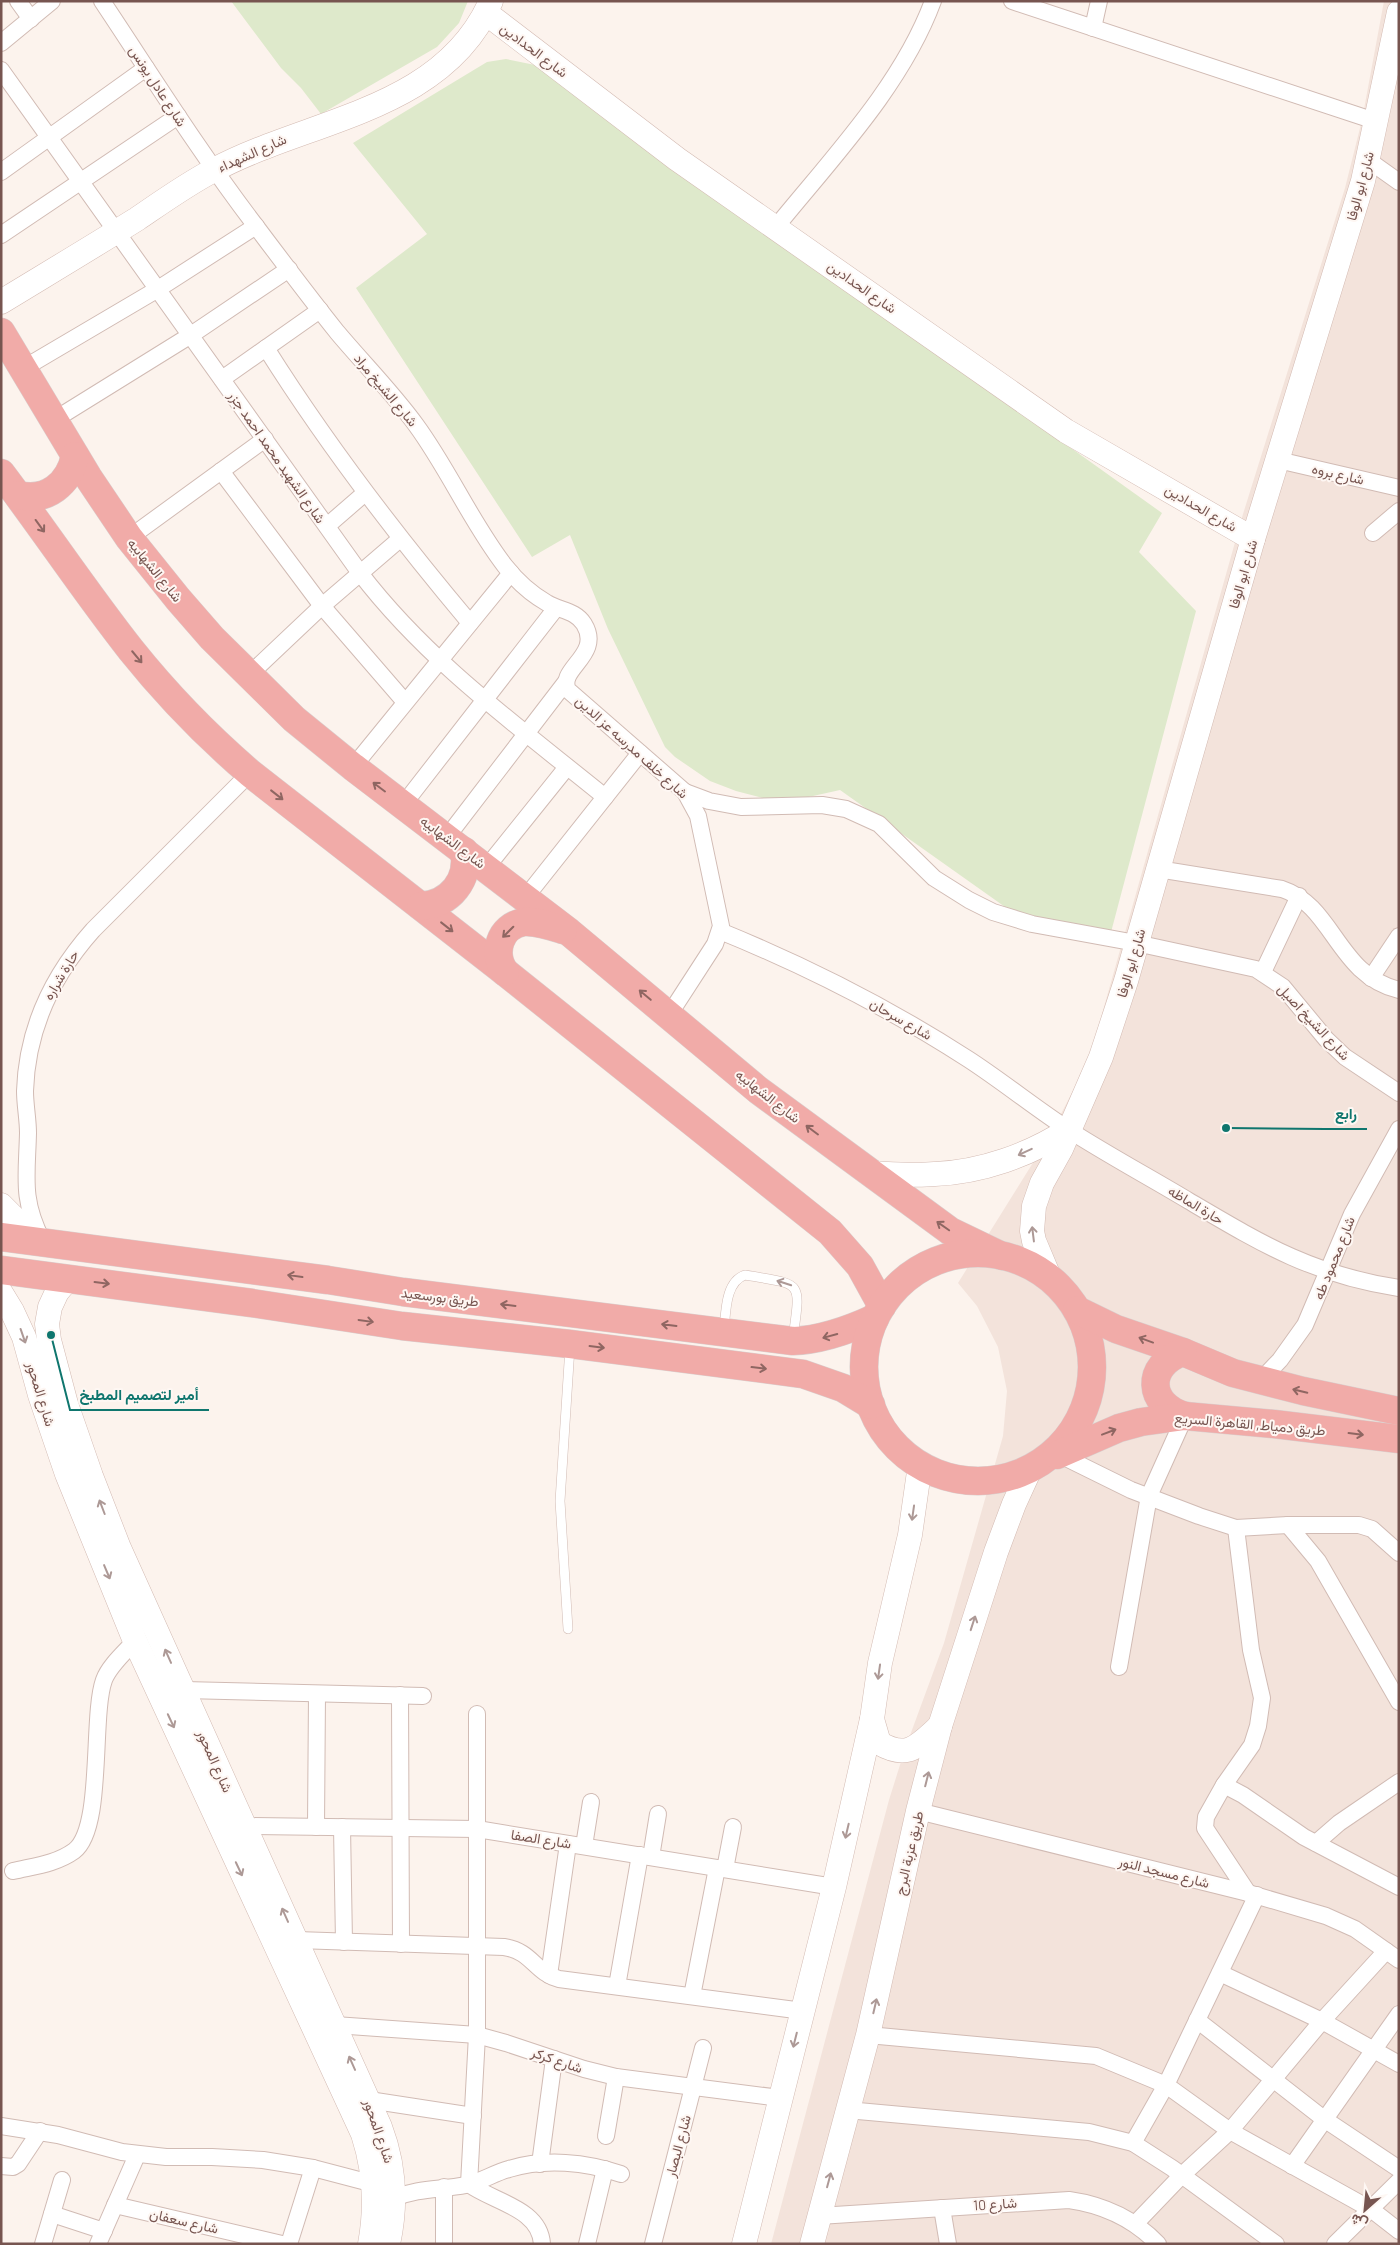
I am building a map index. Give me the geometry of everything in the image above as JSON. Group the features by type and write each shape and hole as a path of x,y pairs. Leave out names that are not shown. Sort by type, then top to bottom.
{"highway":[{"name":"شارع الشهابيه","path":"1,332 75,456 129,538 178,599 248,676 294,719 353,767 569,932 758,1090 950,1231 1002,1256"},
{"path":"18,495 35,497 56,489 68,477 75,456"},
{"path":"1,473 110,623 153,676 200,727 250,773 505,972 830,1232 860,1266 879,1312 905,1280 934,1262 967,1254 1002,1256 1019,1261 1050,1279 1077,1310 1086,1329 1091,1349 1092,1369 1090,1390 1085,1409 1076,1427 1063,1444 1046,1460"},
{"path":"421,906 433,905 444,900 458,887 465,870 456,844"},
{"path":"505,972 498,956 499,945 504,934 513,926 523,922 535,923 569,932"},
{"name":"طريق بورسعيد","path":"1,1237 328,1280 403,1292 792,1341 810,1340 835,1334 879,1312"},
{"path":"1,1270 252,1303 402,1326 570,1344 803,1374 843,1388 871,1404"},
{"path":"327,1316 338,1306 340,1298 338,1291 328,1280"},
{"path":"402,1326 396,1322 392,1314 392,1305 396,1297 403,1292"},
{"path":"1077,1310 1116,1329 1183,1352 1225,1370 1260,1381 1399,1411"},
{"name":"طريق دمياط, القاهرة السريع","path":"879,1312 865,1352 866,1388 871,1404 890,1439 904,1453 920,1465 934,1472 966,1480 999,1480 1119,1428 1141,1422 1185,1416 1274,1424 1399,1439"},
{"path":"1183,1352 1172,1356 1162,1363 1155,1385 1158,1396 1164,1406 1174,1413 1185,1416"}],"street":[{"path":"18,1 31,19"},
{"path":"1,43 52,1"},
{"name":"شارع عادل يونس","path":"102,1 214,170"},
{"path":"776,227 889,86 922,31 933,1"},
{"path":"1012,1 1375,121"},
{"path":"1093,28 1099,1"},
{"name":"شارع الحدادين","path":"488,7 677,159 1066,431 1253,539"},
{"name":"شارع الشهداء","path":"1,302 214,170 269,145 356,113 422,82 458,52 473,34 488,7"},
{"name":"شارع ابو الوفا","path":"1050,1279 1034,1241 1033,1215 1042,1183 1061,1150 1108,1038 1253,539 1368,160 1398,20"},
{"path":"2,170 146,68"},
{"name":"شارع الشهيد محمد احمد جزر","path":"1,70 326,526 360,573 398,620 439,660 605,797"},
{"path":"1,236 178,116"},
{"path":"1368,160 1399,182"},
{"name":"شارع الشيخ مراد","path":"214,170 320,310 418,428 441,461 499,558 511,573 539,598 556,608"},
{"path":"24,368 158,289 256,226"},
{"path":"54,420 191,335 289,268"},
{"path":"222,379 320,310"},
{"path":"266,348 308,415 365,494 470,623"},
{"path":"129,538 265,439"},
{"name":"شارع بروه","path":"1278,460 1399,488"},
{"path":"221,471 322,606 405,702"},
{"path":"326,526 365,494"},
{"path":"1373,533 1399,511"},
{"path":"248,676 322,606 400,539"},
{"path":"353,767 511,573"},
{"path":"403,804 556,608"},
{"name":"شارع خلف مدرسه عز الدين","path":"556,608 577,616 582,622 588,637 586,652 567,677 565,683 568,690 685,792 698,816 720,916 720,931"},
{"path":"456,844 526,733 565,683"},
{"path":"525,898 640,753"},
{"path":"486,868 567,767"},
{"name":"حارة شراره","path":"40,1242 26,1189 28,1125 25,1093 31,1042 48,993 66,964 93,930 250,773"},
{"name":"شارع الشيخ اصيل","path":"685,792 709,801 733,806 822,805 857,812 888,831 934,878 987,909 1032,924 1240,964 1263,972 1283,987 1338,1051 1358,1068 1399,1093"},
{"path":"1158,869 1282,889 1298,896 1312,908 1350,960 1371,978 1399,990"},
{"path":"1263,972 1298,896"},
{"path":"669,1015 715,944 720,931"},
{"name":"شارع سرحان","path":"720,931 805,968 888,1010 993,1076 1068,1130"},
{"path":"1371,978 1399,936"},
{"name":"شارع محمود طه","path":"1260,1381 1280,1360 1305,1325 1362,1195 1399,1129"},
{"path":"870,1173 935,1174 975,1169 1014,1157 1068,1130"},
{"name":"حارة الماظه","path":"1068,1130 1258,1242 1327,1272 1364,1282 1399,1288"},
{"path":"1,1205 40,1242"},
{"name":"شارع المحور","path":"68,1278 53,1299 47,1324 58,1376 78,1440 104,1512 369,2100 390,2156 395,2198 388,2244"},
{"name":"شارع المحور","path":"1,1293 24,1337 42,1402 67,1474 135,1641 304,2011 359,2125 369,2154 374,2184 374,2215 370,2244"},
{"path":"1119,1667 1149,1496 1185,1416"},
{"path":"1046,1460 1149,1496 1198,1516 1236,1528 1288,1524 1359,1525 1372,1529 1399,1553"},
{"name":"طريق عزبة البرج","path":"812,2244 868,2034 918,1811 940,1726 996,1552 1014,1504 1046,1460"},
{"path":"742,2242 834,1887 872,1719 880,1663 910,1535 920,1465"},
{"path":"1288,1524 1318,1561 1399,1702"},
{"path":"1134,2143 1166,2085 1220,1973 1252,1894 1205,1828 1206,1817 1224,1785 1252,1745 1258,1726 1262,1698 1251,1650 1236,1528"},
{"path":"13,1871 56,1861 76,1850 86,1835 98,1753 100,1695 105,1677 135,1641"},
{"path":"184,1690 423,1696"},
{"path":"316,1827 317,1694"},
{"path":"400,1695 401,1944"},
{"path":"469,2184 477,2035 477,1714"},
{"path":"872,1719 879,1743 900,1752 914,1749 940,1726"},
{"path":"1316,1843 1346,1818 1399,1782"},
{"path":"1224,1785 1316,1843 1399,1887"},
{"path":"549,1976 576,1845 591,1802"},
{"name":"شارع مسجد النور","path":"918,1811 1252,1894 1336,1920 1356,1929 1392,1955"},
{"path":"617,1986 645,1856 658,1814"},
{"name":"شارع الصفا","path":"245,1826 477,1829 834,1887"},
{"path":"342,1827 344,1942"},
{"path":"692,1996 721,1869 733,1827"},
{"path":"297,1940 504,1947 519,1951 527,1956 549,1976 564,1980 803,2011"},
{"path":"1135,2224 1181,2176 1230,2131 1274,2081 1322,2021 1392,1955"},
{"path":"1220,1973 1322,2021 1399,2064"},
{"path":"1292,2166 1399,2014"},
{"path":"1197,2020 1324,2119 1399,2169"},
{"name":"شارع كركر","path":"335,2025 477,2035 616,2077 780,2098"},
{"path":"868,2034 1096,2056 1166,2085 1230,2131 1372,2210 1399,2231"},
{"name":"شارع البصار","path":"653,2244 704,2048"},
{"path":"540,2164 554,2059"},
{"path":"606,2136 616,2077"},
{"path":"369,2100 473,2116"},
{"path":"847,2110 1089,2132 1134,2143 1276,2244"},
{"path":"1,2126 40,2131 107,2149 137,2154 166,2157 246,2158 313,2168 374,2184"},
{"path":"1,2166 13,2167 18,2164 40,2131"},
{"path":"52,2214 101,2238 137,2154"},
{"path":"395,2198 419,2190 469,2184 510,2168 540,2164 568,2163 605,2169 621,2174"},
{"path":"289,2244 313,2168"},
{"path":"587,2244 605,2169"},
{"path":"43,2244 62,2180"},
{"path":"1335,2244 1372,2210 1399,2181"},
{"path":"469,2184 531,2219 539,2229 542,2244"},
{"path":"444,2187 444,2244"},
{"name":"شارع 10","path":"819,2216 1069,2200 1097,2205 1110,2210 1135,2224 1158,2244"},
{"name":"شارع سعفان","path":"115,2205 282,2244"},
{"path":"942,2208 948,2244"}],"lane":[{"path":"723,1332 730,1291 738,1277 744,1275 786,1282 793,1286 797,1292 798,1299 792,1341"},
{"path":"568,1629 560,1501 570,1344"}],"shaded area":[{"path":"1384,1 1399,1 1399,2244 771,2244 889,1800 905,1749 944,1643 1003,1436 1007,1391 998,1347 977,1306 958,1283 1049,1137 1077,1083 1093,1046 1243,514 1345,188 1362,120"}],"green space":[{"path":"231,1 468,1 459,23 437,47 321,114 301,88 281,68"},
{"path":"506,59 535,65 1162,513 1139,552 1196,611 1110,936 1015,914 840,790 804,798 763,798 736,791 710,781 675,757 665,747 608,629 570,535 532,557 356,288 427,234 353,143 487,62"}],"place":[{"name":"رابع","path":"1226,1128"},
{"name":"أمير لتصميم المطبخ","path":"51,1335"}]}
